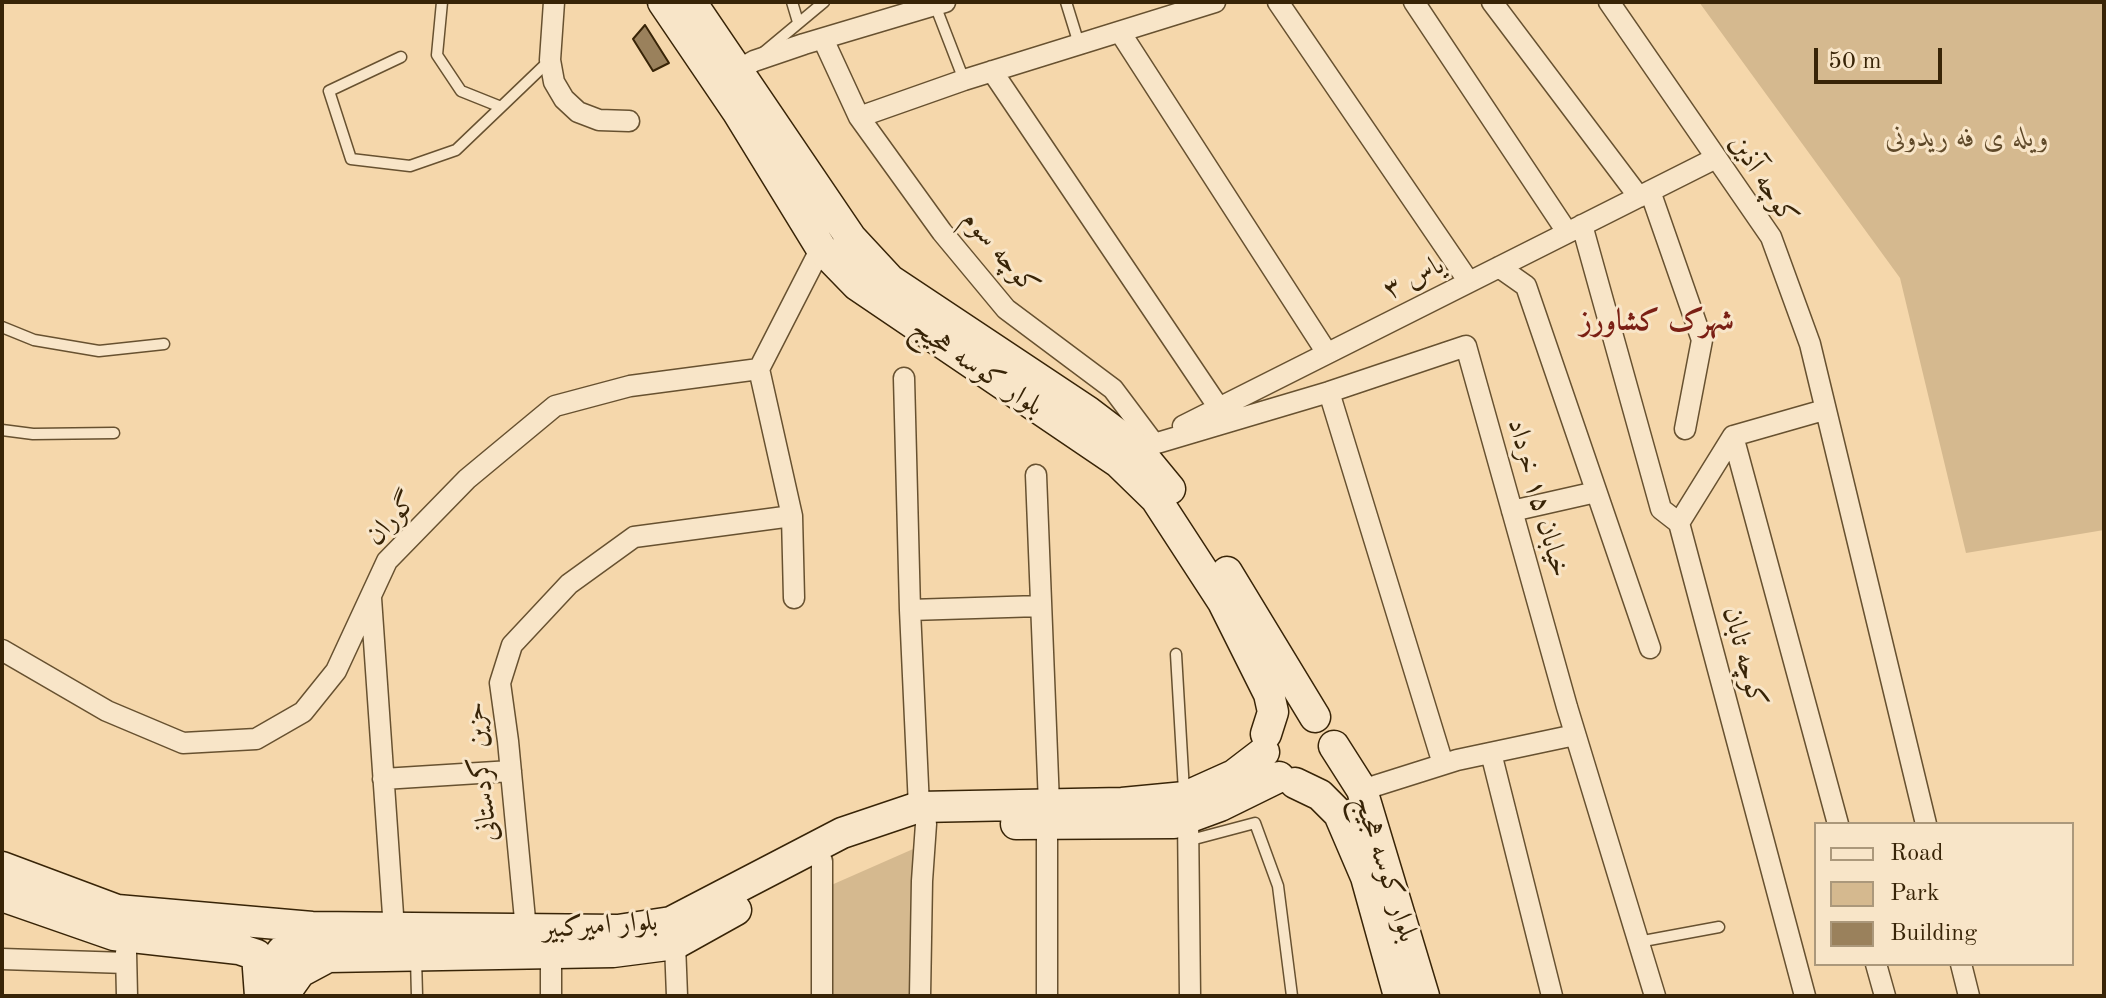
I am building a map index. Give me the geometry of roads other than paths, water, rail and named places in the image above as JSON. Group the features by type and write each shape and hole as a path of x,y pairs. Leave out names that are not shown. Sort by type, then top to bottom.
{"street":[{"path":"554,2 550,60 554,82 564,99 578,112 599,120 629,121"},
{"name":"بلوار کوسه هجیج","path":"663,2 737,111 833,238"},
{"name":"بلوار کوسه هجیج","path":"691,2 746,66 857,285 1136,451 1191,516 1315,717 1329,729 1334,746 1362,790 1424,996"},
{"path":"859,117 964,80 1120,32 1186,6 1215,2"},
{"path":"1278,2 1469,282"},
{"path":"1414,2 1575,229 1661,509 1679,523 1733,436 1824,410"},
{"path":"1492,2 1644,194 1702,340 1685,429"},
{"name":"کوچه آذین","path":"1609,2 1771,237 1810,344 1926,822"},
{"path":"746,66 896,10 940,3"},
{"path":"1120,32 1327,353"},
{"name":"کوچه سوم","path":"814,42 859,117 942,232 1006,309 1113,389 1136,451"},
{"path":"992,71 1219,408"},
{"name":"یاس ۳","path":"1136,451 1716,158"},
{"path":"794,598 792,516 759,369 833,238"},
{"path":"1499,267 1526,286 1650,648"},
{"name":"خیابان ۱۵ خرداد","path":"1136,451 1466,346 1575,735 1655,996"},
{"name":"گوران","path":"2,650 107,711 183,743 256,739 303,712 336,671 387,561 467,479 555,406 630,386 759,369"},
{"path":"904,378 910,610 923,816 920,996"},
{"path":"1329,392 1443,764"},
{"path":"1733,436 1837,822"},
{"name":"بلوار کوسه هجیج","path":"1136,451 1156,499 1223,602 1269,694 1276,762 1320,795 1339,814 1366,877 1399,996"},
{"path":"1036,475 1048,814 1047,996"},
{"path":"1512,511 1596,492"},
{"name":"حزین کردستانی","path":"526,930 500,683 512,645 569,584 634,537 792,516"},
{"name":"کوچه تابان","path":"1679,523 1805,996"},
{"path":"370,596 394,929"},
{"path":"910,610 1040,606"},
{"path":"1315,717 1296,712 1287,714 1271,726 1276,762 1315,779 1329,766 1334,746"},
{"path":"1362,790 1443,764 1575,735"},
{"path":"1491,753 1552,996"},
{"name":"بلوار امیرکبیر","path":"2,867 117,910 341,928 673,933 842,833 923,816 1048,814 1174,823 1220,806 1276,762"},
{"path":"383,779 511,771"},
{"name":"بلوار امیرکبیر","path":"268,991 328,957 613,952 673,933 923,816"},
{"path":"1187,819 1190,996"},
{"path":"822,861 822,996"},
{"path":"2,896 114,935 126,950 127,996"},
{"path":"268,991 282,951 341,928"},
{"path":"673,933 677,996"},
{"path":"2,959 126,950 239,949 257,955 268,991"},
{"path":"551,953 551,996"},
{"path":"1877,966 1885,996"},
{"path":"1962,966 1969,996"}],"lane":[{"path":"442,2 437,55 461,91 501,107"},
{"path":"792,2 798,22"},
{"path":"746,66 824,2"},
{"path":"1066,2 1079,44"},
{"path":"940,3 964,80"},
{"path":"401,57 329,91 351,159 410,166 456,150 550,60"},
{"path":"2,327 34,340 99,351 164,344"},
{"path":"2,430 33,434 114,433"},
{"path":"1176,654 1187,819 1255,823 1278,886 1292,996"},
{"path":"1638,942 1719,927"},
{"path":"416,956 417,996"}],"district":[{"name":"شهرک کشاورز","path":"1657,322"}],"park label":[{"name":"ویله ی فه ریدونی","path":"1967,139"}]}
